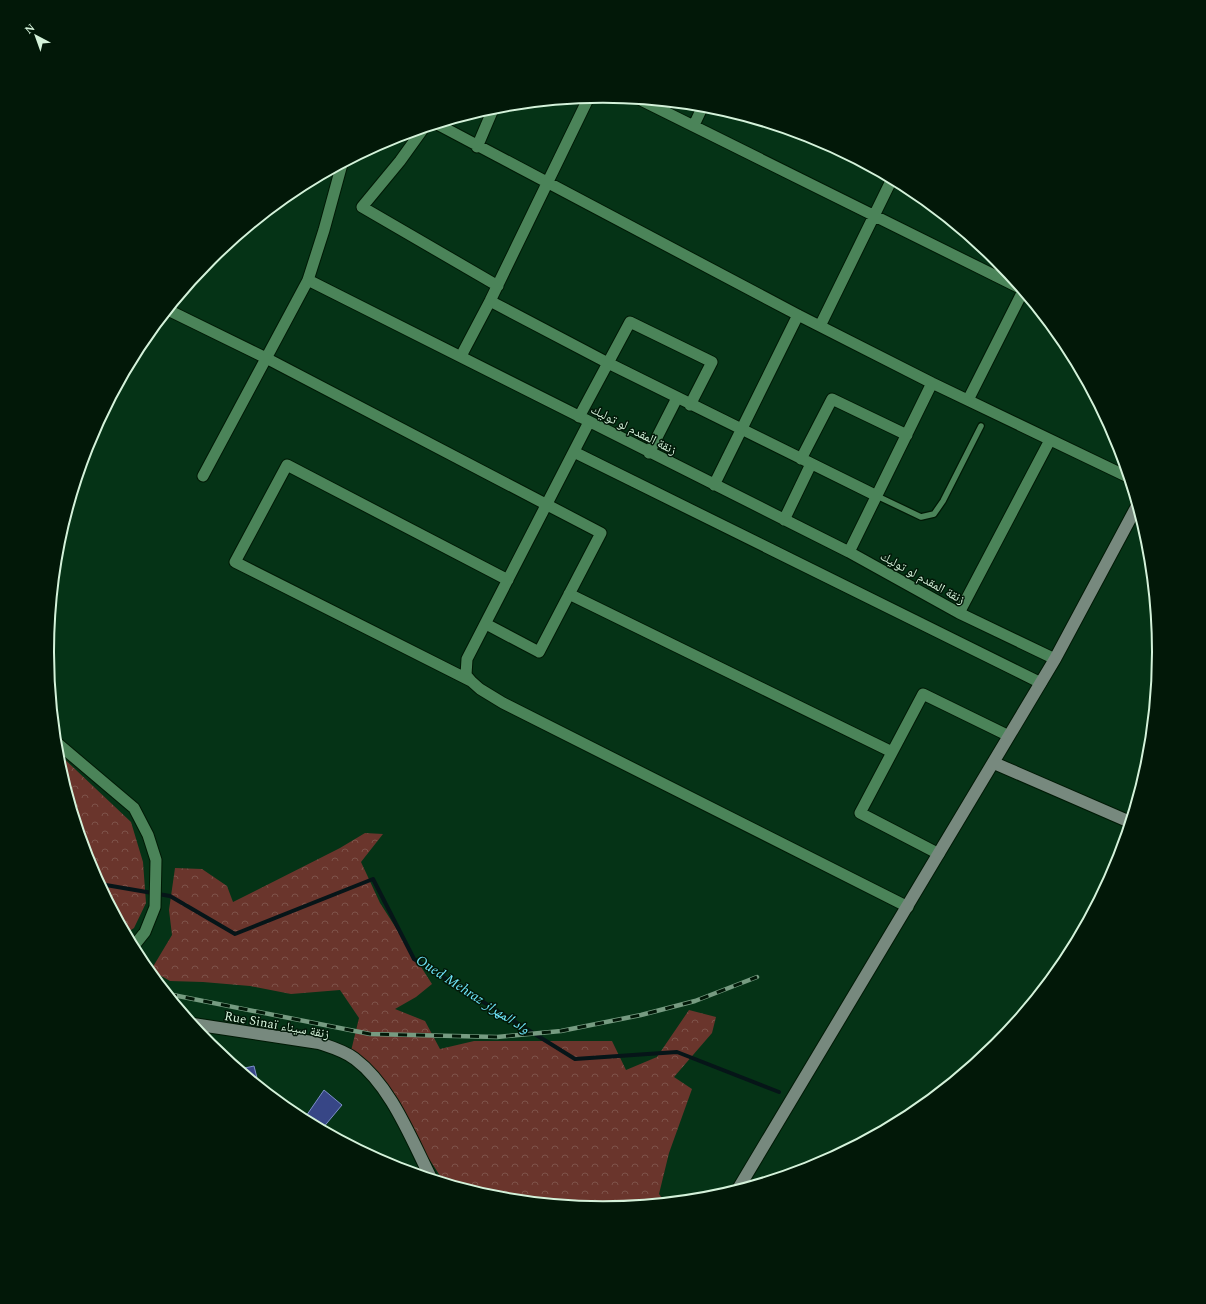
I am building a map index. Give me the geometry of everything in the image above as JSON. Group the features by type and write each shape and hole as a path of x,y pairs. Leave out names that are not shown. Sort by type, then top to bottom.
{"street":[{"path":"461,356 498,286 587,103"},
{"path":"653,106 1009,282"},
{"path":"694,125 700,112"},
{"path":"477,147 490,115"},
{"path":"443,127 477,147 549,182 798,316 932,383 1122,474"},
{"path":"417,136 400,161 362,207 498,286"},
{"path":"203,476 308,280 324,230 340,171"},
{"path":"820,326 890,184"},
{"name":"زنقة المقدم لو توليك","path":"308,280 461,356 649,453 849,552 959,613 1055,659"},
{"path":"968,400 1021,296"},
{"path":"490,301 690,405 877,496"},
{"path":"172,312 266,358 601,533 539,652 486,624"},
{"path":"714,485 798,316"},
{"path":"690,405 712,362 630,322 608,363 584,420 574,452 467,659 466,674 480,689 503,703 908,906"},
{"path":"849,552 932,383"},
{"path":"649,453 677,398"},
{"path":"784,520 832,399 907,435"},
{"path":"959,613 1050,440"},
{"path":"574,452 1041,683"},
{"path":"471,681 235,562 287,466 508,580"},
{"path":"742,1183 1041,683 1134,512"},
{"path":"569,594 892,752"},
{"path":"939,854 860,813 923,694 1009,736"},
{"path":"63,748 134,808 148,835 156,860 156,898 152,919 138,942"},
{"path":"994,763 1125,820"},
{"name":"Rue Sinaï زنقة سيناء","path":"201,1025 319,1043 339,1050 354,1058 377,1079 388,1096 428,1172"}],"lane":[{"path":"877,496 921,517 934,514 943,501 981,426"}],"green space":[{"path":"65,760 131,822 143,862 146,903 134,928 131,930 128,926 111,895 96,862 83,828"},
{"path":"365,833 383,834 361,862 380,903 432,984 416,997 395,1009 425,1021 440,1049 474,1041 612,1041 626,1070 657,1057 689,1010 716,1017 712,1033 674,1077 692,1089 669,1153 659,1194 662,1197 603,1201 567,1200 496,1190 440,1176 402,1117 351,1051 359,1018 340,990 291,994 250,986 170,981 159,975 153,966 172,935 169,910 175,868 202,869 227,886 233,902 340,848"}],"building":[{"path":"254,1066 257,1078 245,1068"},
{"path":"324,1090 342,1105 325,1125 307,1114"}],"waterway":[{"name":"Oued Mehraz واد المهراز","path":"107,885 170,896 235,934 373,879 414,959 575,1059 677,1052 779,1092"}],"railway":[{"path":"175,995 370,1034 497,1037 561,1031 641,1015 695,1001 757,977"}]}
